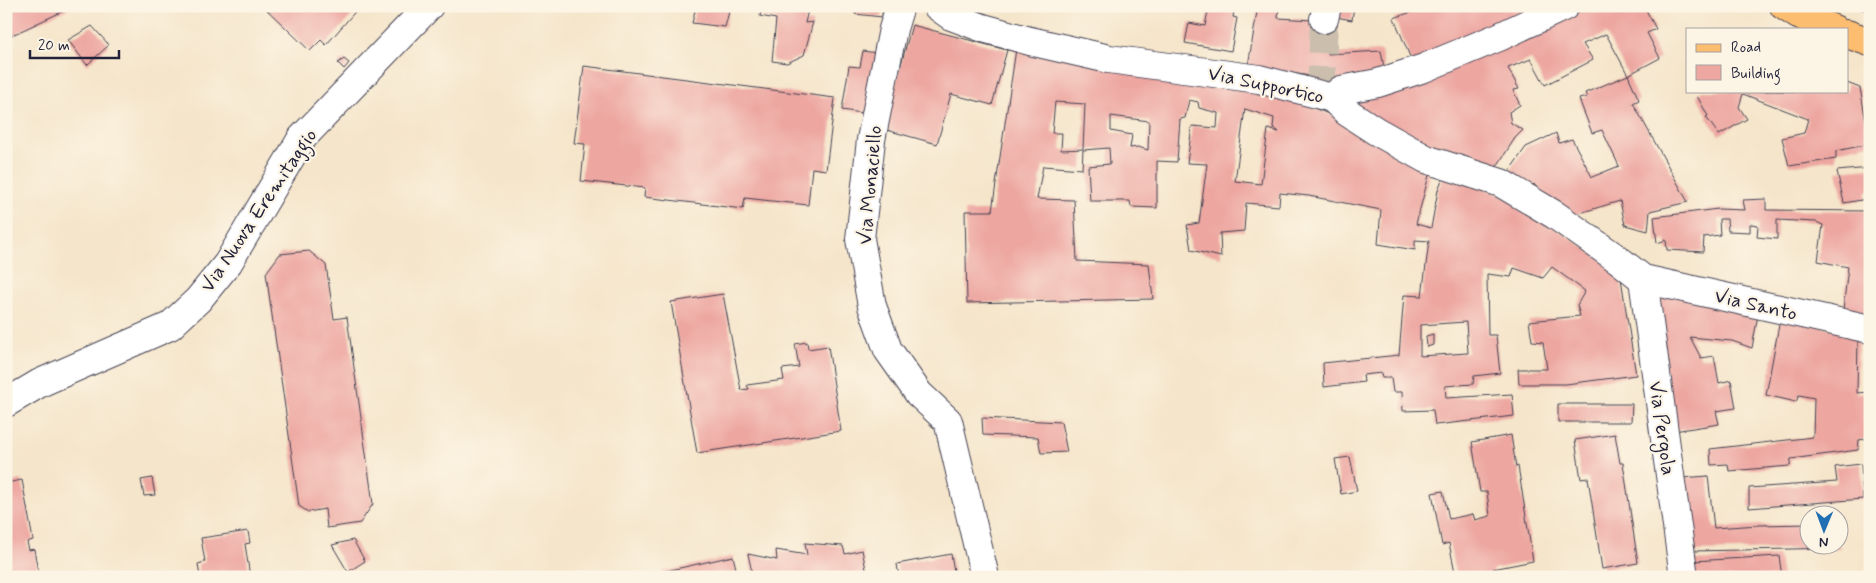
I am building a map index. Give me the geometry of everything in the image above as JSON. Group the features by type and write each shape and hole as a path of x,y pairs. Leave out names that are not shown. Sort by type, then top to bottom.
{"main road":[{"path":"1784,6 1798,15 1831,28"},
{"path":"1848,34 1870,42"}],"street":[{"name":"Via Nuova Eremitaggio","path":"6,403 40,383 170,326 191,306 228,263 302,138 429,6"},
{"name":"Via Monaciello","path":"900,6 893,29 871,140 860,239 872,306 888,350 919,394 948,421 985,577"},
{"name":"Via Supportico","path":"937,6 951,16 1030,42 1109,59 1259,79 1332,98 1347,112 1376,131 1426,159 1501,183 1555,216 1643,279"},
{"path":"1332,98 1341,90 1378,83 1424,68 1499,37 1565,6"},
{"name":"Via Santo","path":"1643,279 1870,329"},
{"name":"Via Pergola","path":"1643,279 1684,577"}],"building":[{"path":"6,6 74,6 6,38"},
{"path":"263,6 360,6 326,45 321,40 310,51"},
{"path":"696,6 722,6 730,8 725,27 692,23"},
{"path":"762,6 809,6 805,23 813,22 804,55 787,63 772,61 776,19 760,16"},
{"path":"857,6 883,6 882,17 855,14"},
{"path":"1209,6 1235,6 1233,17 1237,18 1231,51 1185,43 1189,23 1205,26"},
{"path":"1258,6 1279,6 1278,18 1329,21 1328,54 1381,51 1385,73 1341,81 1248,66"},
{"path":"1338,6 1354,6 1352,20 1336,17"},
{"path":"1429,6 1553,6 1413,64 1394,18"},
{"path":"1578,6 1622,6 1624,10 1629,6 1644,6 1656,29 1647,33 1660,58 1628,75 1606,34 1583,44 1593,60 1545,85 1531,59 1508,68 1519,89 1513,90 1520,105 1509,112 1511,123 1523,130 1515,138 1494,171 1427,146 1352,109 1351,95"},
{"path":"1855,6 1870,6 1870,13"},
{"path":"912,25 1007,50 992,105 951,94 937,144 883,129"},
{"path":"92,26 109,45 87,65 68,40"},
{"path":"1016,49 1255,84 1341,119 1432,164 1416,224 1431,228 1438,190 1445,172 1517,202 1620,272 1636,375 1566,384 1519,384 1518,369 1547,369 1543,342 1532,341 1529,321 1580,316 1577,305 1585,291 1552,267 1543,278 1514,268 1511,277 1487,274 1488,335 1496,335 1500,373 1474,376 1473,384 1445,386 1446,398 1512,394 1514,416 1435,425 1433,410 1403,411 1402,392 1393,392 1391,378 1382,378 1381,373 1363,375 1364,382 1324,387 1323,363 1399,355 1404,295 1422,296 1429,241 1415,240 1415,250 1378,244 1381,210 1309,196 1280,193 1279,206 1246,203 1244,231 1220,233 1221,257 1191,250 1187,225 1199,223 1207,164 1187,163 1192,126 1217,128 1218,113 1199,108 1198,102 1189,100 1185,118 1180,119 1177,162 1157,161 1157,208 1131,207 1130,201 1090,201 1088,166 1110,164 1109,148 1083,150 1082,169 1043,166 1037,199 1074,200 1077,261 1149,264 1153,299 967,303 965,211 992,211","holes":["1055,102 1085,104 1083,149 1061,150 1062,133 1052,133","1245,109 1274,118 1273,127 1279,132 1268,129 1261,184 1235,181","1111,116 1149,121 1148,150 1138,147 1130,148 1132,135 1111,131","1466,322 1468,353 1420,356 1420,325"]},
{"path":"863,51 877,53 868,114 842,110 849,66 860,67"},
{"path":"344,59 349,63 344,69 338,63"},
{"path":"584,66 835,98 826,170 812,168 808,205 745,198 743,209 644,197 645,188 581,181 585,144 574,143"},
{"path":"1628,75 1639,100 1633,103 1688,202 1650,211 1648,231 1625,225 1620,201 1566,217 1547,202 1534,184 1528,189 1505,177 1526,147 1556,133 1559,143 1572,139 1592,177 1619,166 1602,130 1592,133 1579,99 1587,97 1585,93"},
{"path":"1848,83 1860,88 1870,144 1836,151 1836,159 1789,166 1782,138 1804,133 1808,119 1743,94 1739,107 1747,119 1719,135 1706,117 1708,116 1697,96 1701,92 1848,92"},
{"path":"1870,168 1870,191 1865,192 1867,199 1844,203 1837,171"},
{"path":"1766,199 1766,210 1870,211 1870,265 1865,265 1865,276 1870,277 1870,322 1842,319 1848,267 1818,261 1823,225 1816,222 1777,220 1777,239 1757,237 1758,225 1750,224 1750,232 1728,231 1727,219 1719,219 1720,235 1704,237 1703,252 1667,250 1666,240 1657,243 1654,217 1718,209 1745,210 1743,200"},
{"path":"309,251 326,265 334,319 347,317 373,504 360,523 327,528 325,509 308,512 299,506 266,273 280,254"},
{"path":"1654,290 1759,309 1752,348 1732,341 1690,337 1701,358 1714,356 1719,383 1731,380 1736,408 1716,411 1719,424 1674,431"},
{"path":"723,294 741,390 749,389 747,385 784,380 782,369 799,367 795,344 807,342 808,349 828,346 841,431 697,453 671,302"},
{"path":"1781,314 1858,336 1857,393 1870,392 1870,438 1859,440 1858,450 1791,459 1790,466 1729,471 1728,464 1711,465 1710,449 1813,437 1814,398 1799,395 1796,402 1766,395"},
{"path":"1433,334 1433,345 1427,347 1426,336"},
{"path":"1558,404 1632,404 1631,422 1558,422"},
{"path":"982,418 1061,422 1067,452 1041,453 1038,437 983,435"},
{"path":"1615,434 1620,463 1623,463 1638,563 1602,569 1588,478 1581,479 1575,440"},
{"path":"1511,435 1516,467 1518,466 1533,561 1493,569 1494,577 1456,577 1449,543 1442,545 1432,493 1443,491 1449,519 1473,514 1475,520 1490,516 1487,492 1480,492 1472,442"},
{"path":"1350,457 1357,491 1341,494 1335,459"},
{"path":"1861,464 1863,499 1749,508 1749,488 1837,482 1835,467"},
{"path":"1708,476 1714,528 1798,524 1798,549 1693,551 1682,478"},
{"path":"152,478 155,495 144,496 141,480"},
{"path":"22,480 33,540 27,542 29,550 34,549 39,577 6,577 6,483"},
{"path":"248,531 250,543 245,544 250,577 200,577 198,564 205,562 201,538"},
{"path":"353,540 365,561 348,572 332,545"},
{"path":"805,543 843,546 845,554 862,550 867,574 856,577 753,577 748,554 777,560 776,550 807,555"},
{"path":"951,554 955,577 899,577 897,564"},
{"path":"733,556 738,577 663,577 662,572"},
{"path":"1779,556 1782,577 1695,577 1693,561"}],"tunnel":[{"path":"1321,95 1324,19"}]}
